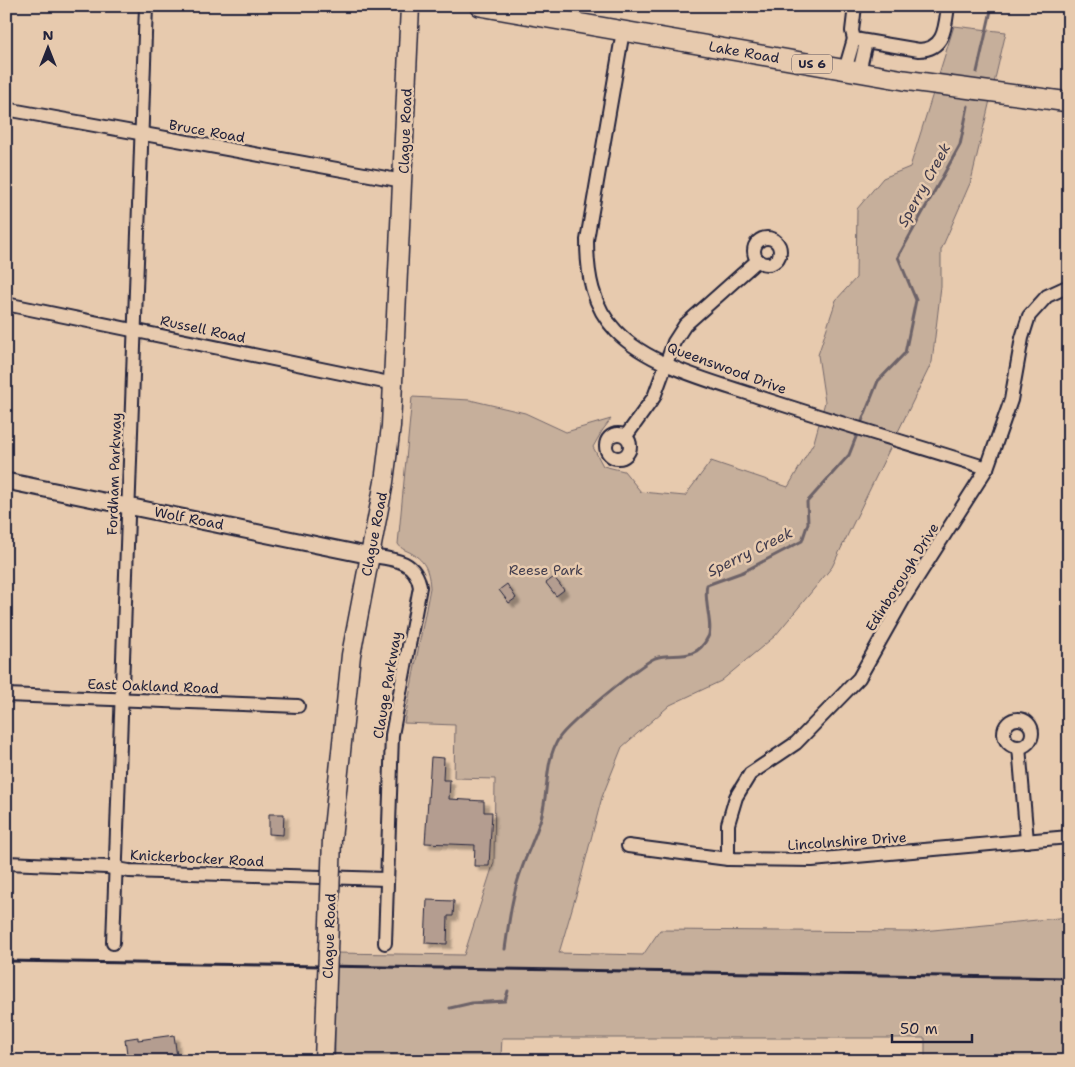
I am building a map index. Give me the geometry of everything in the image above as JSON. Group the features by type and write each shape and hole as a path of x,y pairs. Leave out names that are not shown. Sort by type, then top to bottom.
{"main road":[{"name":"Clague Road","path":"324,1061 332,839 352,656 385,473 394,384 410,6"},
{"name":"Lake Road","path":"480,6 852,71 1069,102"}],"street":[{"name":"Fordham Parkway","path":"113,943 146,6"},
{"path":"855,6 852,31 860,40 929,50 939,43 942,37 948,6"},
{"name":"Queenswood Drive","path":"623,31 588,240 588,272 597,301 616,331 638,349 667,364 709,381 987,468"},
{"path":"852,71 860,40"},
{"name":"Bruce Road","path":"6,109 403,181"},
{"path":"626,436 654,397 674,342 686,325 758,260"},
{"name":"Edinborough Drive","path":"728,859 728,824 736,797 750,774 796,743 859,678 903,600 987,468 1010,400 1022,338 1029,316 1047,296 1069,286"},
{"name":"Russell Road","path":"6,304 394,384"},
{"name":"Wolf Road","path":"6,481 371,556"},
{"name":"Clauge Parkway","path":"371,556 404,561 416,574 420,587 392,735 385,944"},
{"name":"East Oakland Road","path":"6,695 298,706"},
{"path":"1019,747 1026,842"},
{"name":"Lincolnshire Drive","path":"628,846 728,859 812,860 1069,837"},
{"name":"Knickerbocker Road","path":"6,863 268,877 386,879"}],"green space":[{"name":"Reese Park","path":"954,26 1006,32 971,181 941,250 941,286 932,362 832,567 775,636 721,681 670,705 622,747 602,797 559,953 643,955 660,930 912,932 1069,917 1069,1061 925,1061 925,1038 502,1038 501,1056 335,1056 334,953 464,955 494,862 495,779 454,778 455,725 404,723 430,588 428,572 423,563 398,544 412,397 470,400 525,413 566,432 611,419 593,447 603,466 624,471 641,492 685,496 711,461 788,487 814,442 825,402 818,355 836,300 856,278 857,209 883,178 910,167"}],"building":[{"path":"554,577 564,590 556,596 546,583"},
{"path":"507,584 516,598 509,603 499,590"},
{"path":"431,757 444,758 443,780 450,780 449,799 484,801 484,812 492,812 489,866 474,866 475,845 425,843"},
{"path":"269,814 284,814 283,835 269,834"},
{"path":"427,900 454,901 453,916 448,916 447,944 425,943"},
{"path":"174,1035 177,1057 128,1061 125,1039 138,1037 138,1040"}],"waterway":[{"name":"Sperry Creek","path":"977,72 992,6"},
{"name":"Sperry Creek","path":"860,426 878,381 905,353 916,300 898,257 960,145 968,106"},
{"name":"Sperry Creek","path":"505,949 516,888 541,818 551,757 559,738 589,708 647,663 662,656 690,654 697,651 703,645 710,633 706,598 707,585 743,572 802,541 808,523 807,502 849,455 858,432"},
{"path":"450,1008 472,1003 505,1001 508,991"}],"railway":[{"path":"6,961 1069,978"}]}
